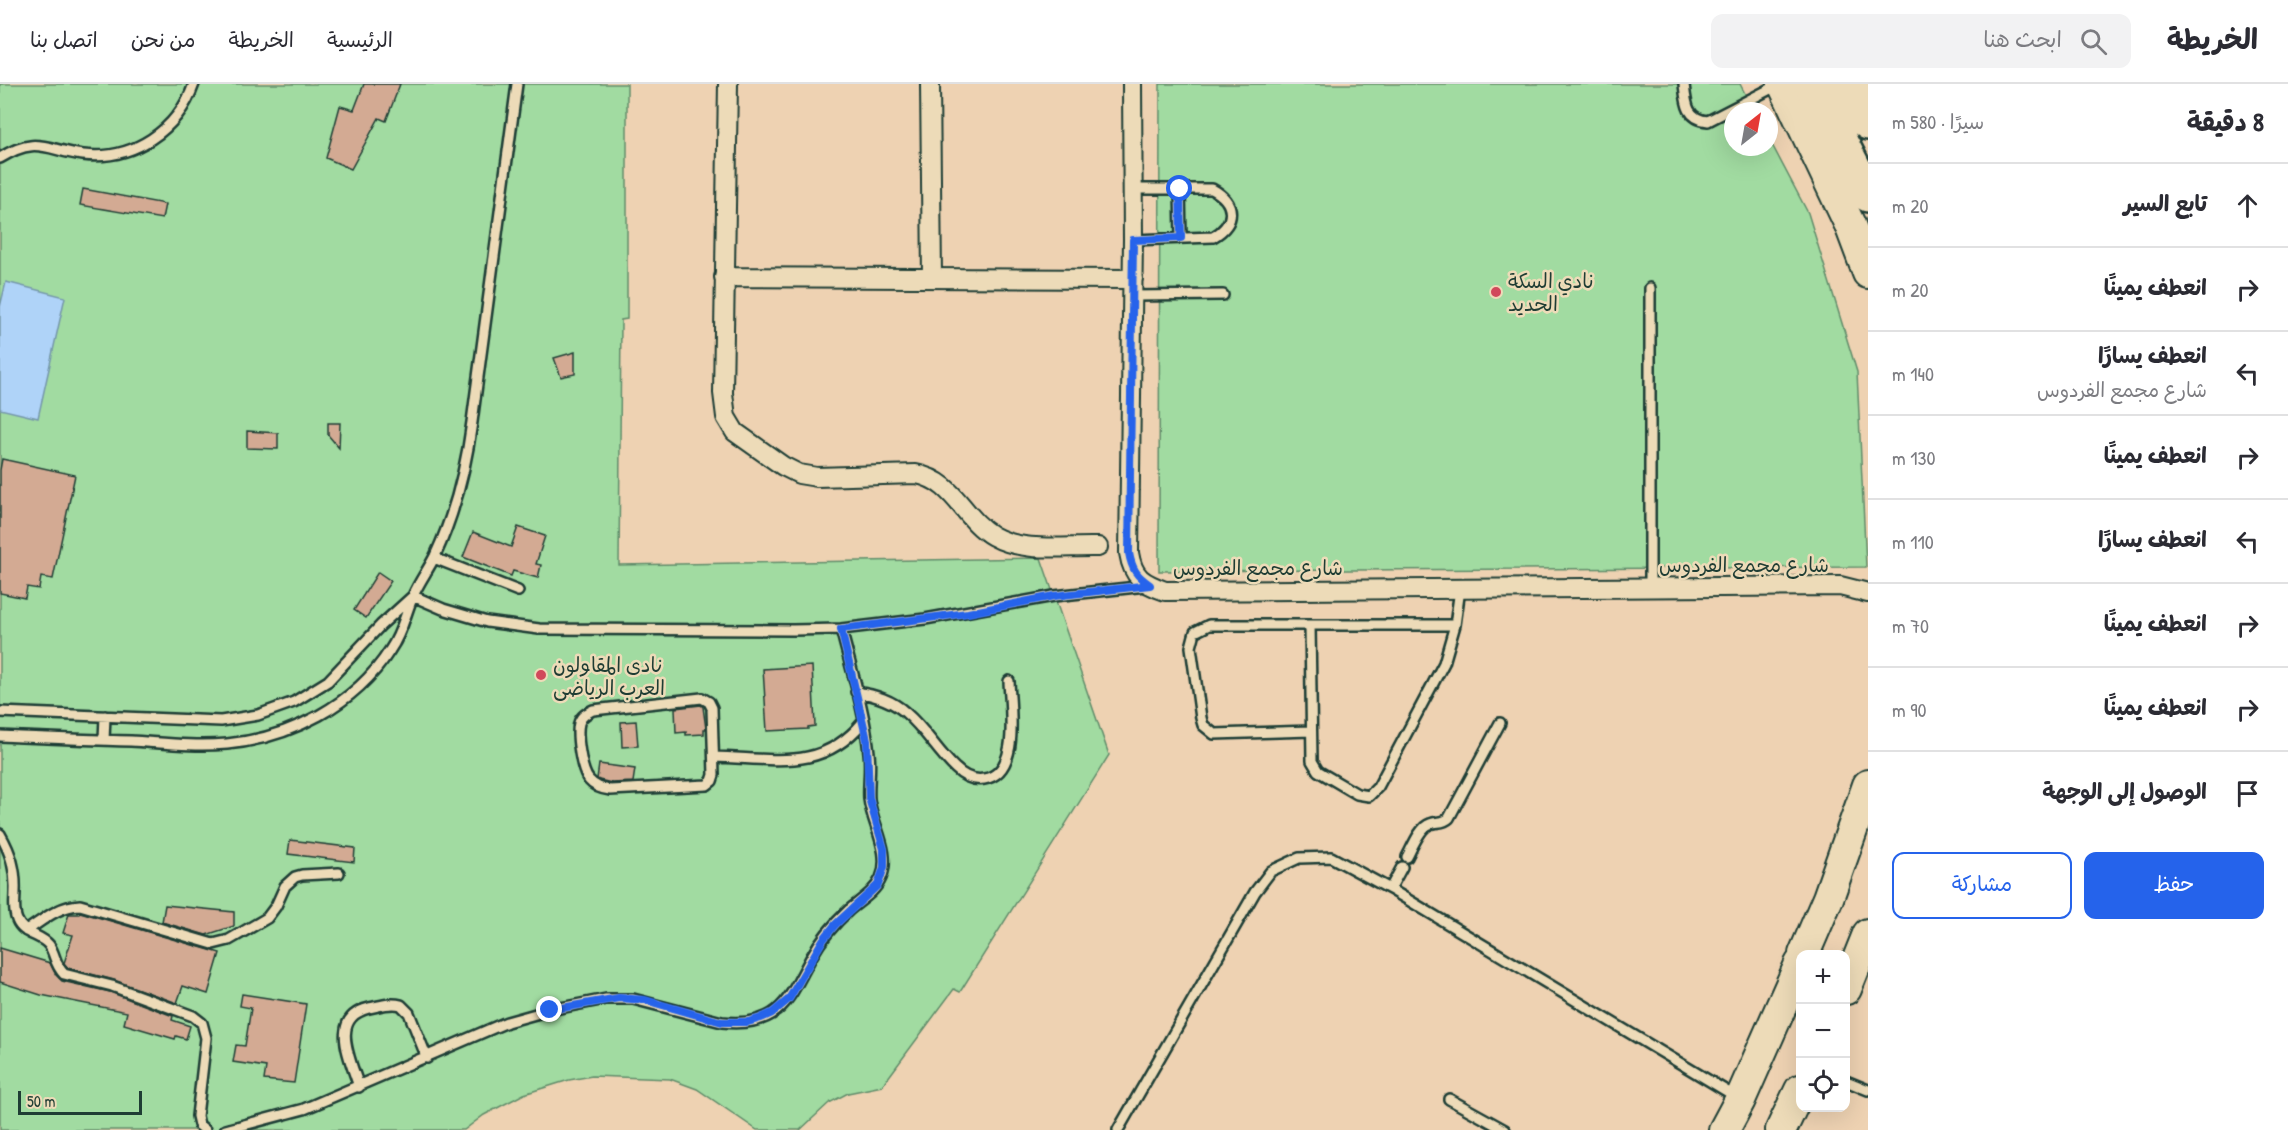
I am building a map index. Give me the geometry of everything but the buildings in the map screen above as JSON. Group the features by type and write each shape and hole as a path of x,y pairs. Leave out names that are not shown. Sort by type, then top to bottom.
{"highway":[{"path":"1781,84 1851,225 1868,273"},
{"path":"1811,84 1864,185"},
{"path":"1834,84 1851,108 1868,123"},
{"path":"1858,84 1868,108"},
{"path":"1806,950 1828,898 1868,785"},
{"path":"1850,977 1868,934"},
{"path":"1724,1130 1740,1100 1796,973"},
{"path":"1788,1127 1796,1102"}],"street":[{"path":"728,84 723,393 726,417 730,425 742,438 791,470 808,476 916,474 926,476 947,489 985,530 1014,544 1098,547"},
{"path":"930,84 932,278"},
{"name":"شارع مجمع الفردوس","path":"1132,84 1133,288 1129,553 1131,567 1137,576 1150,585 1165,591 1840,586 1868,592"},
{"path":"724,277 932,278 1133,288"},
{"name":"شارع مجمع الفردوس","path":"1840,586 1868,578"}],"lane":[{"path":"0,158 17,148 40,145 82,155 100,156 134,148 157,135 176,117 186,103 194,84"},
{"path":"0,736 224,744 262,738 298,726 339,703 358,688 379,665 399,635 413,596 434,558 455,505 468,449 517,84"},
{"path":"1684,84 1687,109 1692,116 1708,121 1781,84"},
{"path":"1133,189 1212,189 1223,195 1230,206 1230,219 1224,230 1213,237 1133,240"},
{"path":"1180,189 1181,238"},
{"path":"1133,288 1223,295"},
{"path":"1650,288 1650,587"},
{"path":"434,558 518,591"},
{"path":"413,596 443,609 488,622 539,629 841,629 968,613 1054,596 1150,585"},
{"path":"1310,625 1312,761 1318,771 1363,797 1369,796 1375,793 1444,663 1455,625 1460,589"},
{"path":"0,712 221,721 258,716 310,693 328,681 381,625 413,596"},
{"path":"1311,731 1214,734 1207,730 1201,718 1191,647 1195,632 1209,625 1455,625"},
{"path":"225,1130 276,1118 359,1087 528,1015 619,998 645,1000 722,1022 735,1023 761,1018 781,1007 795,990 823,940 849,911 871,892 882,876 885,858 869,798 869,754 841,629"},
{"path":"856,692 874,695 906,712 954,767 964,776 977,780 990,778 1002,770 1008,759 1009,681"},
{"path":"702,698 709,702 712,708 714,757 714,775 712,781 707,785 604,789 592,783 585,774 579,723 587,713 593,710 702,698"},
{"path":"104,740 105,716"},
{"path":"714,757 804,759 835,748 863,722"},
{"path":"1407,858 1425,827 1433,823 1442,823 1449,818 1500,723"},
{"path":"0,834 10,851 15,913 26,932 48,945 58,968 70,977 120,989 193,1016 202,1023 206,1038 197,1116 200,1125 205,1130"},
{"path":"1118,1130 1255,892 1271,871 1299,858 1331,857 1390,889 1740,1100"},
{"path":"1390,889 1402,867"},
{"path":"26,932 54,912 80,905 200,942 220,943 267,918 276,906 285,886 295,877 339,873"},
{"path":"359,1087 345,1039 347,1023 357,1012 390,1003 401,1005 409,1013 427,1058"},
{"path":"1850,1084 1868,1090"},
{"path":"1449,1099 1505,1130"}],"green space":[{"name":"نادى المقاولون العرب الرياضى","path":"0,84 627,84 627,319 621,320 619,565 1041,558 1109,755 960,992 954,989 882,1086 848,1093 829,1103 800,1130 757,1130 697,1089 670,1079 592,1076 569,1080 524,1094 484,1115 464,1130 0,1130"},
{"name":"نادي السكة الحديد","path":"1160,84 1740,84 1749,102 1724,102 1724,156 1778,156 1808,213 1857,372 1866,567 1159,571"}],"water":[{"path":"6,282 65,297 38,418 0,409 0,307"}],"place":[{"name":"نادي السكة الحديد","path":"1496,292"},
{"name":"نادى المقاولون العرب الرياضى","path":"541,675"}],"route":[{"path":"550,1010 619,998 645,1000 722,1022 748,1022 761,1018 781,1007 789,999 814,952 823,940 849,911 878,885 884,867 884,849 869,798 867,740 841,629 968,613 1054,596 1150,585 1137,576 1131,567 1129,553 1133,240 1181,238 1180,189"}]}
